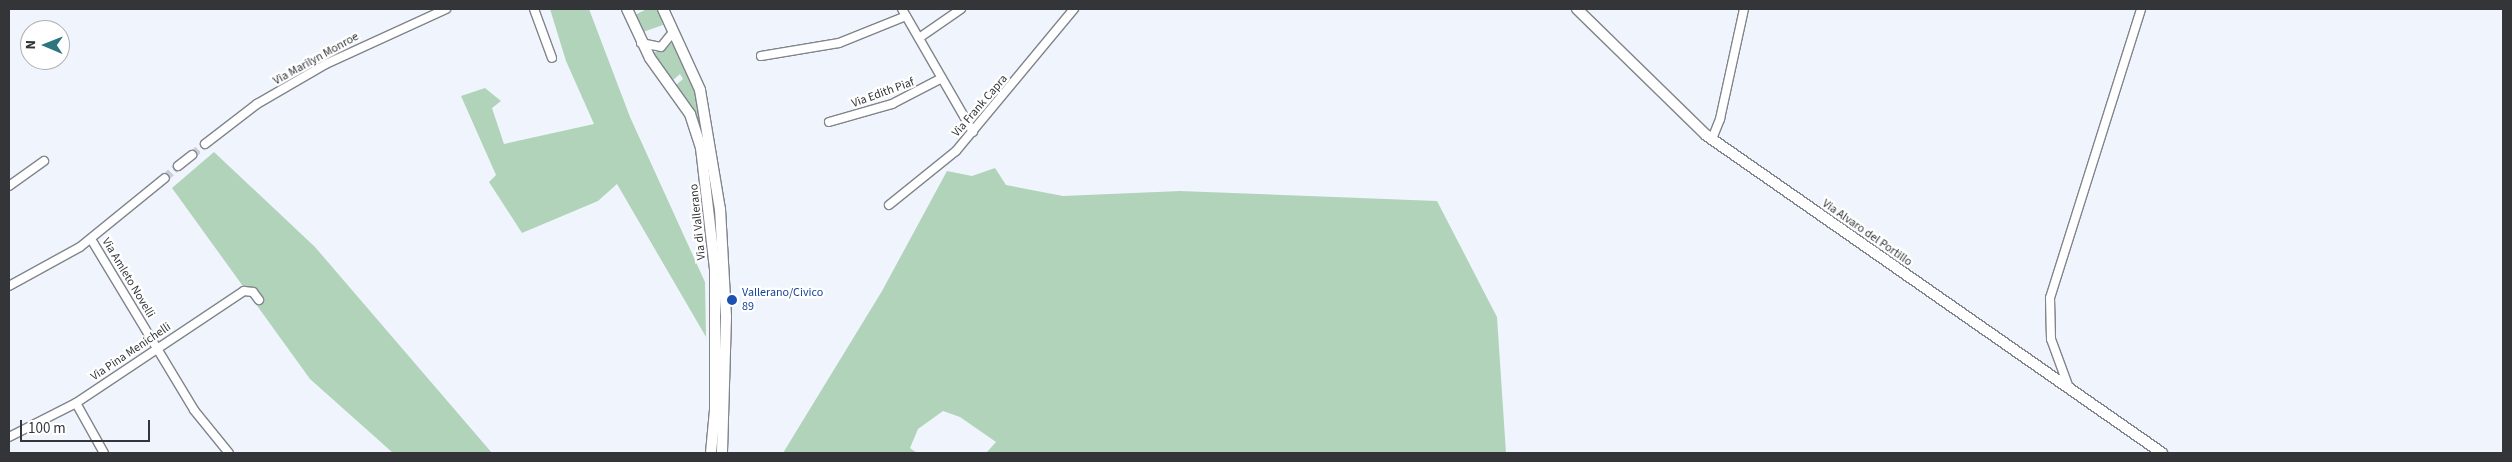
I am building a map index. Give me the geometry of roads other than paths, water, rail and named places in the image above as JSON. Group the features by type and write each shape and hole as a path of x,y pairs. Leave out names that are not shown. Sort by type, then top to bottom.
{"street":[{"name":"Via Marilyn Monroe","path":"205,144 257,104 326,64 407,24 446,9"},
{"path":"534,9 552,58"},
{"name":"Via di Vallerano","path":"627,9 641,43 686,108 701,148 715,269 716,410 710,453"},
{"name":"Via di Vallerano","path":"664,9 703,102 722,228 726,396 722,453"},
{"path":"902,9 973,132"},
{"path":"919,38 961,9"},
{"name":"Via Frank Capra","path":"889,206 938,167 973,132 1074,9"},
{"name":"Via Alvaro del Portillo","path":"1577,9 1712,139 2162,453"},
{"path":"1712,139 1722,113 1744,9"},
{"path":"2069,388 2051,339 2050,298 2140,9"},
{"path":"761,56 840,43 906,16"},
{"path":"641,43 661,46 673,32"},
{"name":"Via Edith Piaf","path":"829,122 904,99 942,78"},
{"path":"178,166 192,155"},
{"path":"9,186 44,161"},
{"path":"9,286 91,239 165,178"},
{"name":"Via Amleto Novelli","path":"91,239 198,415 229,453"},
{"name":"Via Pina Menichelli","path":"9,437 76,403 244,291 253,292 259,300"},
{"path":"76,403 104,453"}],"tunnel":[{"path":"192,155 205,144"},
{"path":"165,178 178,166"}],"place":[{"name":"Vallerano/Civico 89","path":"732,300"}]}
